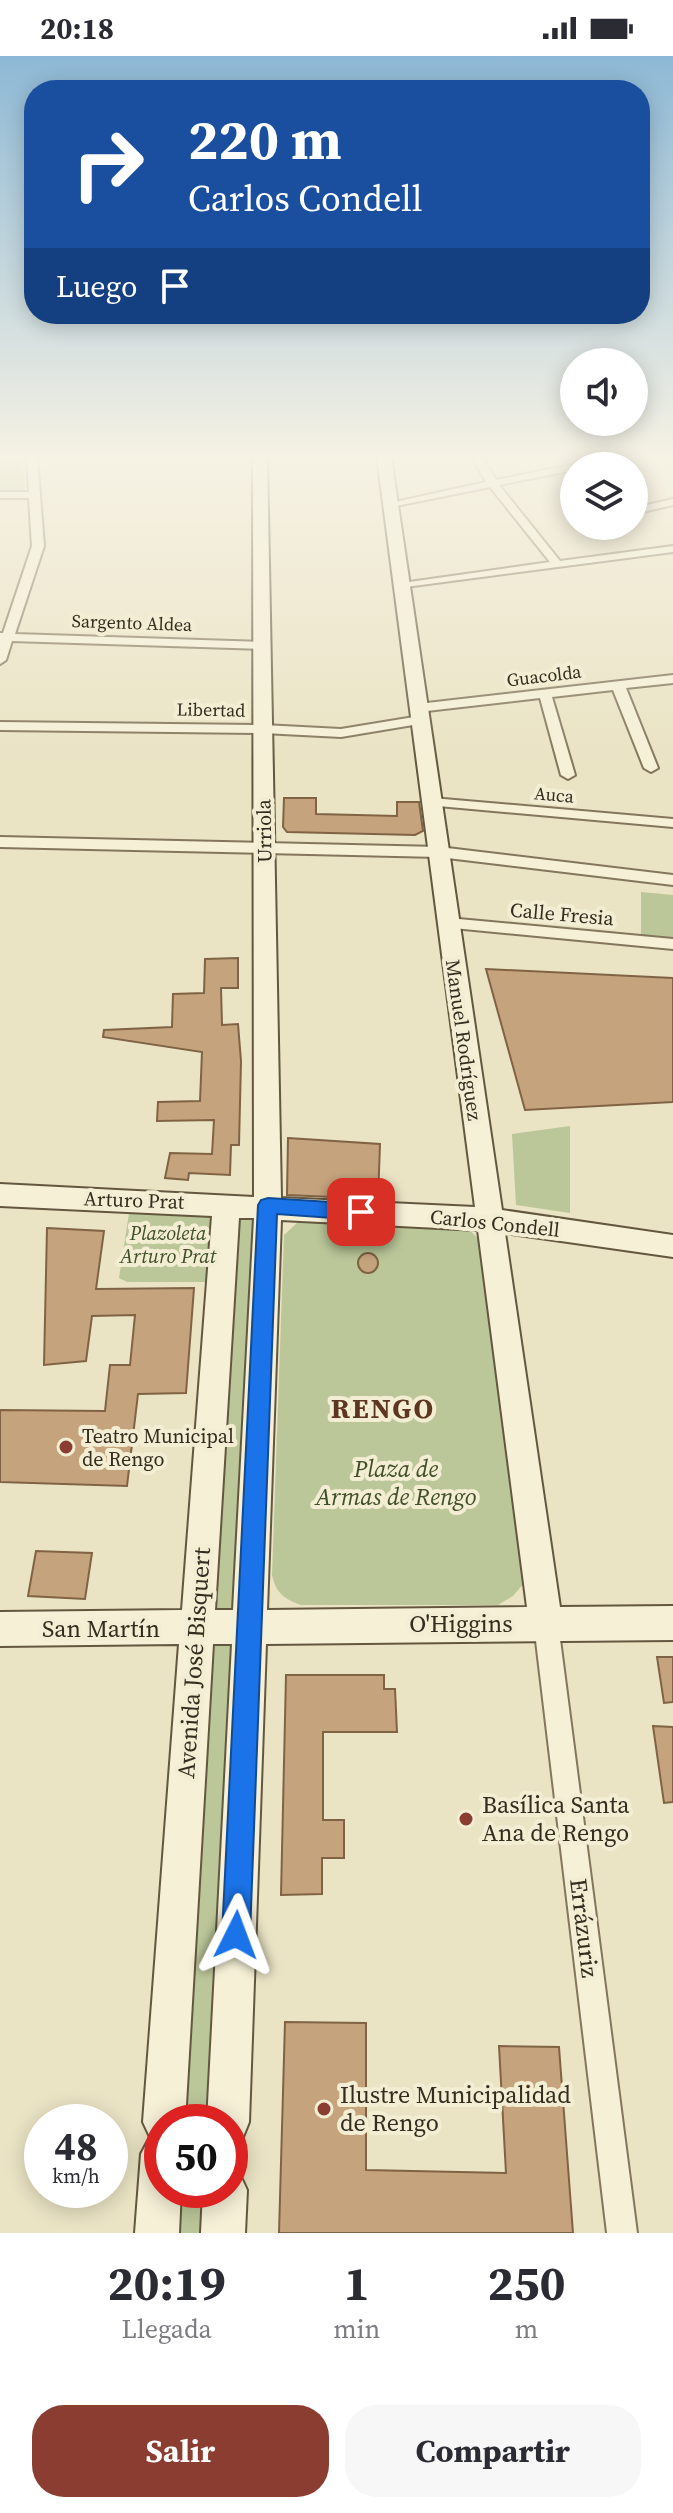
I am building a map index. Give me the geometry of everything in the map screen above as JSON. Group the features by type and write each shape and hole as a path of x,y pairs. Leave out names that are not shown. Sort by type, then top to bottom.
{"main road":[{"name":"Urriola","path":"261,559 268,1205"},
{"name":"Manuel Rodríguez","path":"398,559 546,1624"},
{"name":"Arturo Prat","path":"0,1195 268,1205"},
{"name":"Avenida José Bisquert","path":"165,2104 226,1204"},
{"name":"Carlos Condell","path":"268,1205 488,1219 673,1246"},
{"path":"229,2104 268,1205"},
{"name":"O'Higgins","path":"249,1625 673,1623"},
{"name":"San Martín","path":"0,1629 196,1629 249,1625"},
{"path":"157,2233 159,2208"},
{"path":"223,2233 224,2208"}],"street":[{"path":"0,660 4,637 33,559"},
{"path":"552,559 556,563"},
{"path":"402,586 593,559"},
{"name":"Sargento Aldea","path":"4,637 262,646"},
{"name":"Guacolda","path":"419,714 545,694 673,679"},
{"path":"618,685 651,768"},
{"path":"545,694 568,775"},
{"name":"Libertad","path":"0,726 341,733 419,714"},
{"name":"Auca","path":"432,802 673,823"},
{"path":"0,842 439,852 673,880"},
{"name":"Calle Fresia","path":"448,923 673,944"},
{"name":"Errázuriz","path":"546,1624 622,2233"}],"green space":[{"path":"641,892 673,895 673,939 641,936"},
{"path":"570,1126 570,1213 516,1205 512,1134"},
{"name":"Plazoleta Arturo Prat","path":"130,1207 200,1208 217,1223 214,1282 127,1282 119,1278"},
{"path":"232,1216 263,1217 221,2104 173,2104"},
{"name":"Plaza de Armas de Rengo","path":"307,1218 465,1226 480,1240 525,1582 513,1596 498,1605 301,1605 278,1591 272,1575 284,1235"},
{"path":"167,2208 216,2208 215,2233 165,2233"}],"building":[{"path":"284,798 316,798 316,814 397,816 397,802 419,802 423,831 415,835 287,832 283,827"},
{"path":"238,958 238,988 221,988 222,1025 238,1024 241,1061 239,1145 231,1145 230,1175 189,1173 188,1180 165,1178 170,1153 212,1154 214,1120 157,1121 158,1102 200,1101 202,1052 103,1037 104,1030 172,1027 173,994 204,993 205,959"},
{"path":"486,969 673,978 673,1102 525,1110"},
{"path":"288,1138 380,1144 378,1199 287,1195"},
{"path":"47,1228 104,1231 96,1289 194,1288 186,1393 138,1394 127,1486 0,1482 0,1410 105,1411 110,1365 130,1365 135,1315 92,1316 86,1361 44,1365"},
{"path":"364,1253 372,1253 378,1263 372,1273 364,1273 358,1267 358,1259"},
{"path":"36,1551 92,1553 85,1599 28,1596"},
{"path":"657,1657 673,1657 673,1702 664,1703"},
{"path":"286,1675 384,1675 384,1689 395,1689 397,1732 323,1732 323,1820 344,1820 344,1858 322,1858 322,1894 281,1895"},
{"path":"653,1726 673,1727 673,1802 664,1803"},
{"name":"Ilustre Municipalidad de Rengo","path":"285,2022 366,2023 366,2170 506,2173 499,2046 559,2047 573,2233 279,2233"}],"place":[{"name":"Teatro Municipal de Rengo","path":"66,1447"},
{"name":"Basílica Santa Ana de Rengo","path":"466,1819"},
{"name":"Ilustre Municipalidad de Rengo","path":"324,2109"}],"district":[{"name":"RENGO","path":"383,1408"}],"route":[{"path":"236,1935 268,1205 361,1212"}]}
